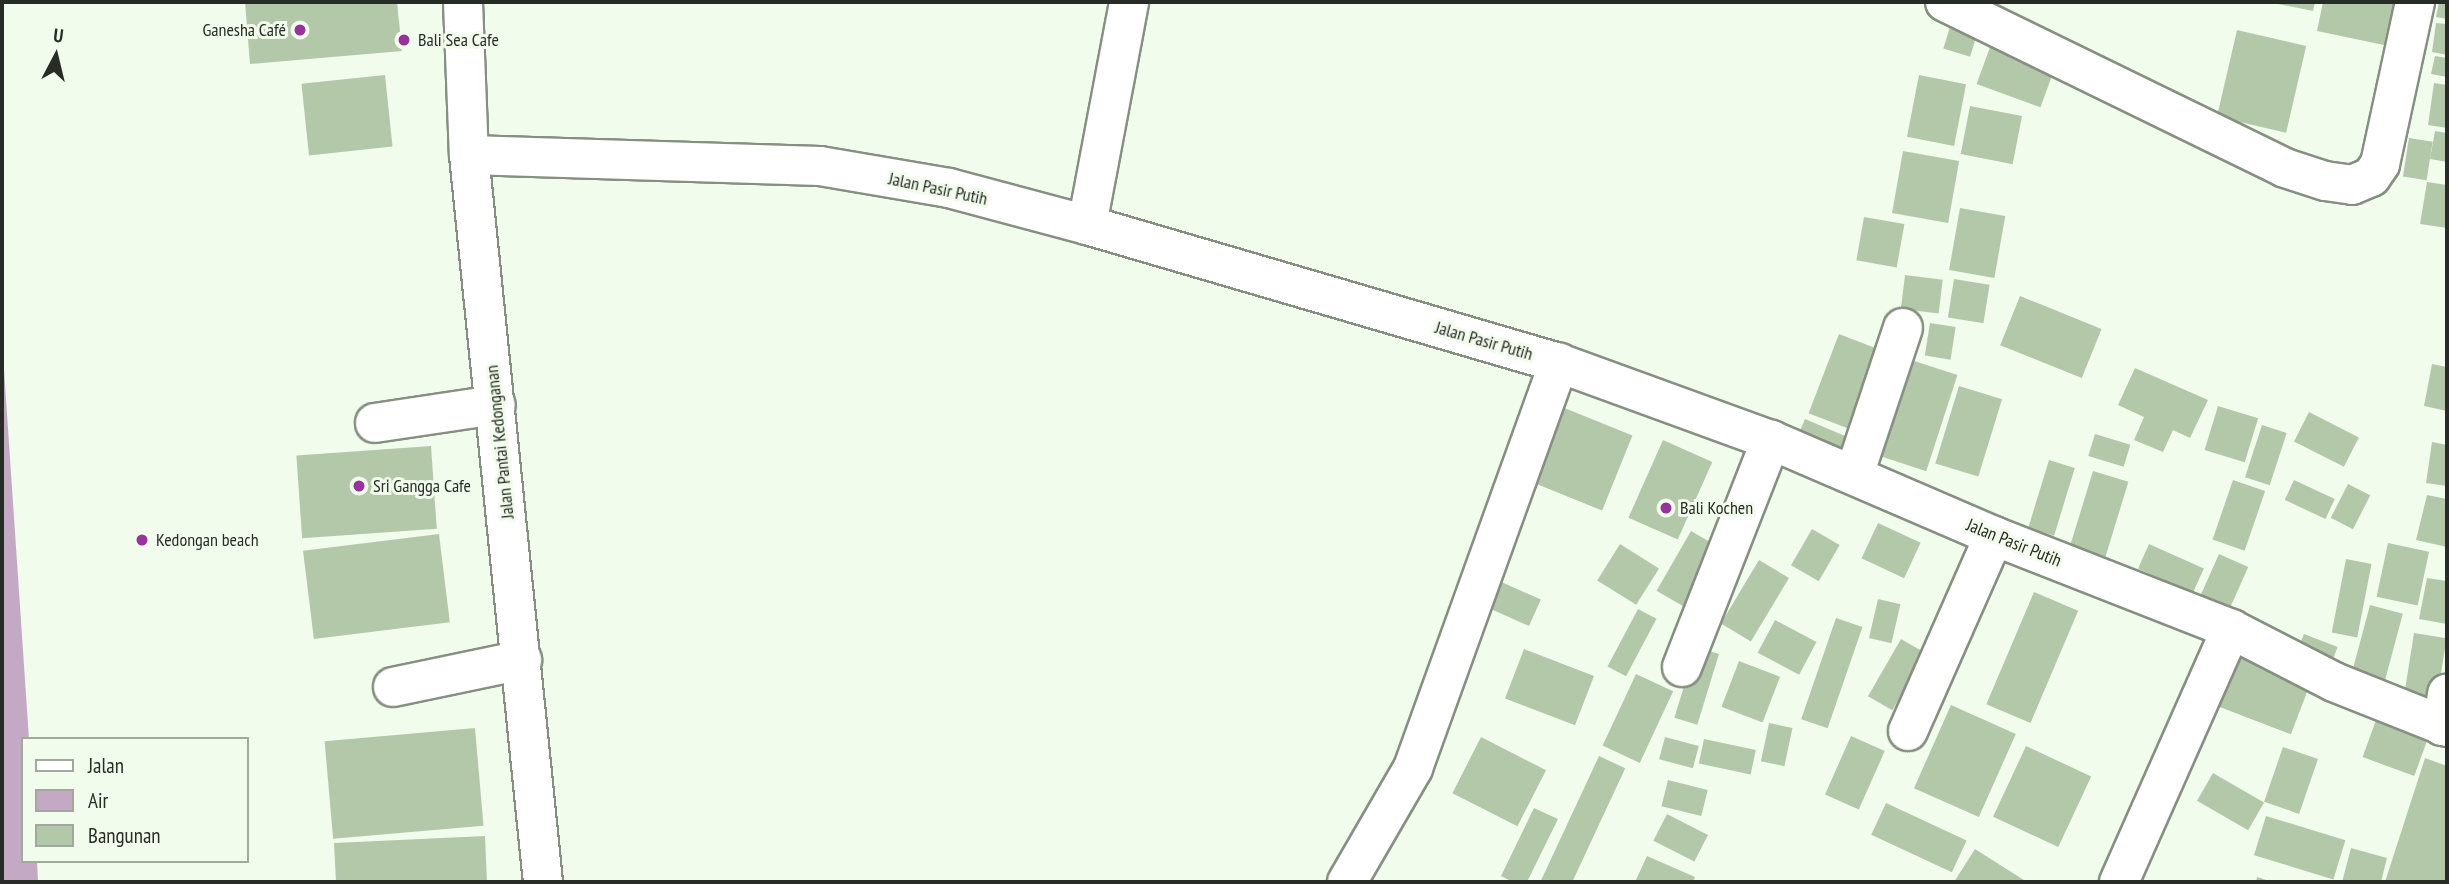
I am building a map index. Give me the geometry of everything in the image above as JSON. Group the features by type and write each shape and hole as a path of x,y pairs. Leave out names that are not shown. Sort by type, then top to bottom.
{"street":[{"name":"Jalan Pantai Kedonganan","path":"463,2 469,155 543,882"},
{"path":"1087,225 1129,2"},
{"path":"1945,2 2285,168 2325,181 2352,184 2371,177 2380,164 2415,2"},
{"name":"Jalan Pasir Putih","path":"469,155 820,166 949,188 1087,225 1559,363 1771,440 1994,536 2231,629 2334,682 2446,715"},
{"path":"1854,475 1903,328"},
{"path":"1348,882 1413,768 1559,363"},
{"path":"375,423 496,405"},
{"path":"1682,667 1771,440"},
{"path":"1908,731 1994,536"},
{"path":"2119,882 2231,629"},
{"path":"393,687 522,660"}],"water":[{"path":"2,340 29,737 21,737 21,863 37,863 38,882 2,882"}],"building":[{"path":"245,2 397,2 402,51 250,64"},
{"path":"2268,2 2315,2 2313,11"},
{"path":"2323,2 2412,2 2403,49 2317,31"},
{"path":"2439,2 2447,2 2447,19 2436,17"},
{"path":"1953,17 1980,25 1970,57 1943,49"},
{"path":"2436,23 2447,24 2447,55 2432,52"},
{"path":"2237,30 2306,46 2286,133 2217,117"},
{"path":"1993,39 2057,62 2040,107 1977,84"},
{"path":"2435,56 2447,58 2447,77 2431,74"},
{"path":"385,75 393,147 309,155 301,84"},
{"path":"1919,75 1966,84 1954,146 1907,137"},
{"path":"2434,83 2447,85 2447,128 2428,125"},
{"path":"1970,106 2022,116 2013,164 1961,154"},
{"path":"2435,131 2447,133 2447,162 2430,159"},
{"path":"2409,138 2433,142 2427,180 2403,177"},
{"path":"1903,151 1959,161 1948,223 1892,213"},
{"path":"2427,182 2447,185 2447,228 2420,224"},
{"path":"1960,208 2005,216 1994,278 1949,270"},
{"path":"1864,217 1904,224 1897,267 1856,260"},
{"path":"1905,275 1943,280 1939,313 1901,309"},
{"path":"1954,279 1990,285 1983,323 1948,318"},
{"path":"2020,296 2102,329 2082,378 2000,345"},
{"path":"1930,323 1956,327 1951,360 1925,356"},
{"path":"1839,334 1886,352 1855,431 1809,413"},
{"path":"1908,359 1957,375 1926,471 1877,455"},
{"path":"2432,364 2447,367 2447,411 2424,406"},
{"path":"2135,368 2208,400 2190,438 2173,430 2163,452 2134,440 2144,417 2118,405"},
{"path":"1959,386 2002,399 1978,477 1935,463"},
{"path":"2218,406 2258,418 2245,462 2205,450"},
{"path":"1562,407 1632,435 1602,511 1532,482"},
{"path":"2309,412 2359,437 2344,467 2294,441"},
{"path":"1805,419 1849,438 1838,464 1794,445"},
{"path":"2262,425 2287,433 2270,485 2245,477"},
{"path":"2095,434 2130,445 2124,467 2088,456"},
{"path":"1663,440 1712,462 1678,540 1628,518"},
{"path":"2432,442 2447,445 2447,486 2426,483"},
{"path":"431,446 437,529 302,538 296,455"},
{"path":"2049,460 2075,468 2054,536 2028,528"},
{"path":"2093,471 2128,482 2106,556 2070,546"},
{"path":"2233,480 2265,491 2245,551 2212,540"},
{"path":"2294,480 2335,499 2325,519 2285,500"},
{"path":"2348,484 2370,495 2353,529 2331,518"},
{"path":"2427,495 2447,499 2447,547 2416,540"},
{"path":"1878,523 1921,543 1904,578 1862,558"},
{"path":"1812,529 1840,545 1819,581 1791,565"},
{"path":"1691,531 1720,548 1686,608 1656,591"},
{"path":"439,534 450,622 314,639 303,551"},
{"path":"2388,543 2429,552 2418,606 2377,597"},
{"path":"1620,544 1659,568 1636,605 1597,580"},
{"path":"2149,544 2204,568 2193,593 2138,569"},
{"path":"2219,554 2248,567 2228,612 2199,599"},
{"path":"2346,559 2372,564 2357,638 2332,633"},
{"path":"1759,560 1789,578 1751,641 1721,623"},
{"path":"2427,578 2447,581 2447,624 2419,619"},
{"path":"1497,580 1541,600 1529,626 1485,606"},
{"path":"2034,592 2078,611 2031,723 1986,704"},
{"path":"1878,599 1900,604 1891,643 1869,638"},
{"path":"2370,605 2403,614 2384,685 2351,676"},
{"path":"1638,609 1657,619 1626,676 1607,666"},
{"path":"1836,618 1862,627 1828,728 1801,719"},
{"path":"1775,620 1816,642 1799,675 1758,653"},
{"path":"2414,633 2447,638 2435,708 2403,703"},
{"path":"2304,634 2338,647 2330,667 2296,655"},
{"path":"1901,639 1925,653 1892,710 1868,696"},
{"path":"1696,647 1719,654 1697,725 1674,718"},
{"path":"1524,649 1594,676 1575,725 1505,698"},
{"path":"2239,649 2313,677 2291,734 2217,706"},
{"path":"1739,661 1780,677 1763,723 1721,707"},
{"path":"1636,674 1673,691 1640,763 1603,746"},
{"path":"1951,705 2016,734 1979,817 1914,788"},
{"path":"2379,712 2431,731 2414,776 2363,757"},
{"path":"1769,723 1792,728 1784,766 1761,761"},
{"path":"475,728 484,826 333,839 325,741"},
{"path":"1851,736 1885,751 1859,810 1825,794"},
{"path":"1481,737 1546,770 1517,826 1452,793"},
{"path":"1665,737 1699,746 1693,768 1659,759"},
{"path":"1704,739 1756,750 1751,774 1699,763"},
{"path":"2026,746 2091,776 2058,847 1993,817"},
{"path":"2283,747 2318,759 2299,814 2264,802"},
{"path":"1599,756 1625,768 1572,882 1540,882"},
{"path":"2425,758 2447,766 2447,882 2385,882"},
{"path":"2213,773 2264,802 2248,830 2197,801"},
{"path":"1668,780 1708,790 1701,816 1661,806"},
{"path":"1886,803 1967,841 1952,872 1871,835"},
{"path":"1534,808 1558,819 1527,882 1513,882 1501,876"},
{"path":"1667,814 1708,835 1694,862 1653,841"},
{"path":"2266,816 2345,840 2333,879 2254,855"},
{"path":"485,836 487,882 336,882 334,843"},
{"path":"2351,848 2387,858 2381,882 2342,882"},
{"path":"1975,849 2027,882 1954,882"},
{"path":"1647,856 1695,877 1693,882 1635,882"},
{"path":"2257,877 2273,882 2256,882"}],"place":[{"name":"Ganesha Café","path":"300,30"},
{"name":"Bali Sea Cafe","path":"404,40"},
{"name":"Sri Gangga Cafe","path":"359,486"},
{"name":"Bali Kochen","path":"1666,508"},
{"name":"Kedongan beach","path":"142,540"}]}
